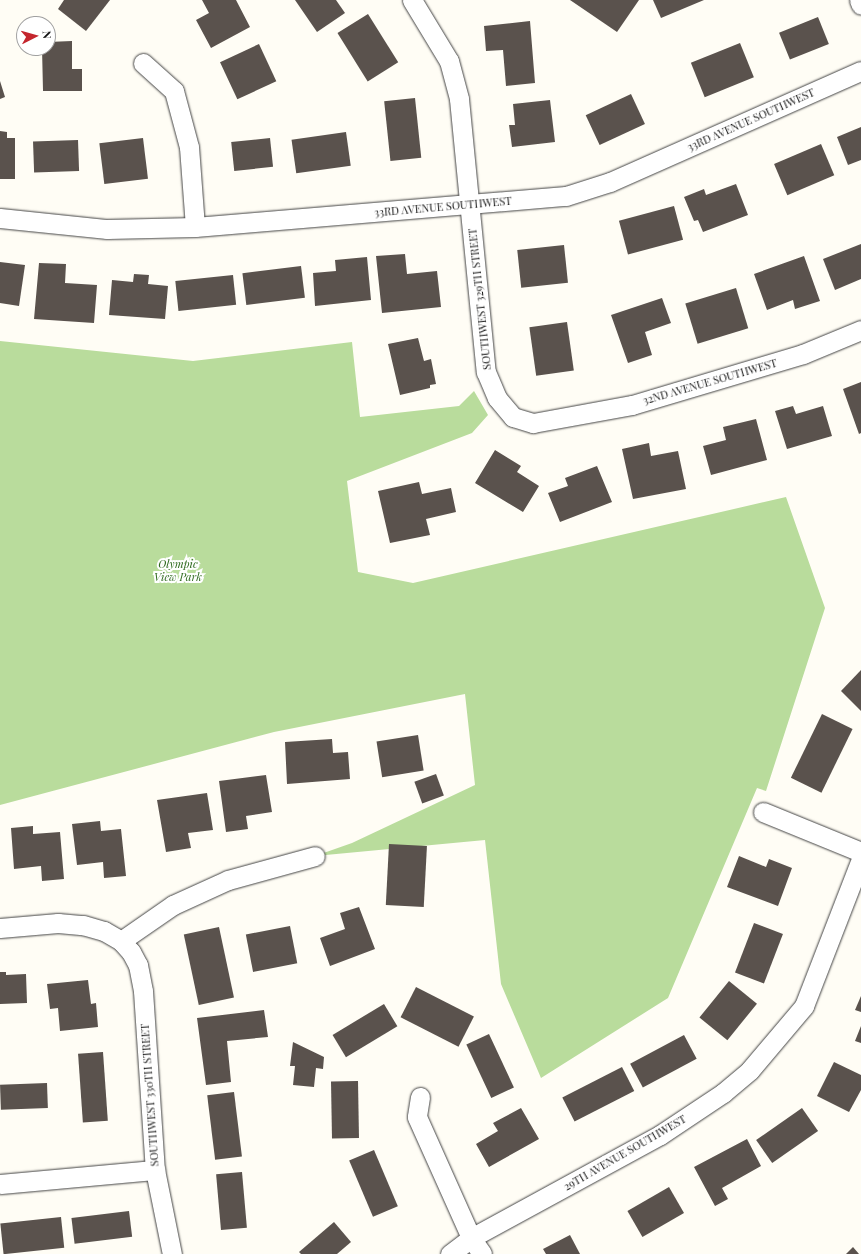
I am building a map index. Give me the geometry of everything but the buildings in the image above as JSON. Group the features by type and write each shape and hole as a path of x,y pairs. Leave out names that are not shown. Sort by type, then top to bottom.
{"street":[{"name":"SOUTHWEST 329TH STREET","path":"412,0 449,61 459,99 486,372 497,398 513,417 533,423 554,420"},
{"path":"859,0 861,5"},
{"path":"143,63 174,91 189,147 196,227"},
{"name":"33RD AVENUE SOUTHWEST","path":"0,218 108,229 196,227 566,196 610,182 861,71"},
{"name":"32ND AVENUE SOUTHWEST","path":"554,420 632,405 707,384 803,354 861,330"},
{"path":"763,812 861,852"},
{"path":"0,928 58,923 83,925 104,931 121,941 173,905 228,880 315,856"},
{"name":"29TH AVENUE SOUTHWEST","path":"450,1254 471,1238 660,1135 723,1093 750,1070 804,1006 861,859"},
{"name":"SOUTHWEST 330TH STREET","path":"121,941 131,952 138,965 143,991 155,1170 172,1254"},
{"path":"420,1097 417,1117 471,1238 482,1254"},
{"path":"0,1184 155,1170"}],"green space":[{"name":"Olympic View Park","path":"0,341 193,361 352,342 360,417 459,406 474,391 488,415 472,433 347,481 358,572 413,583 786,497 825,608 766,791 757,788 668,998 541,1078 501,984 485,840 315,856 352,843 475,785 465,694 274,732 0,805"}]}
